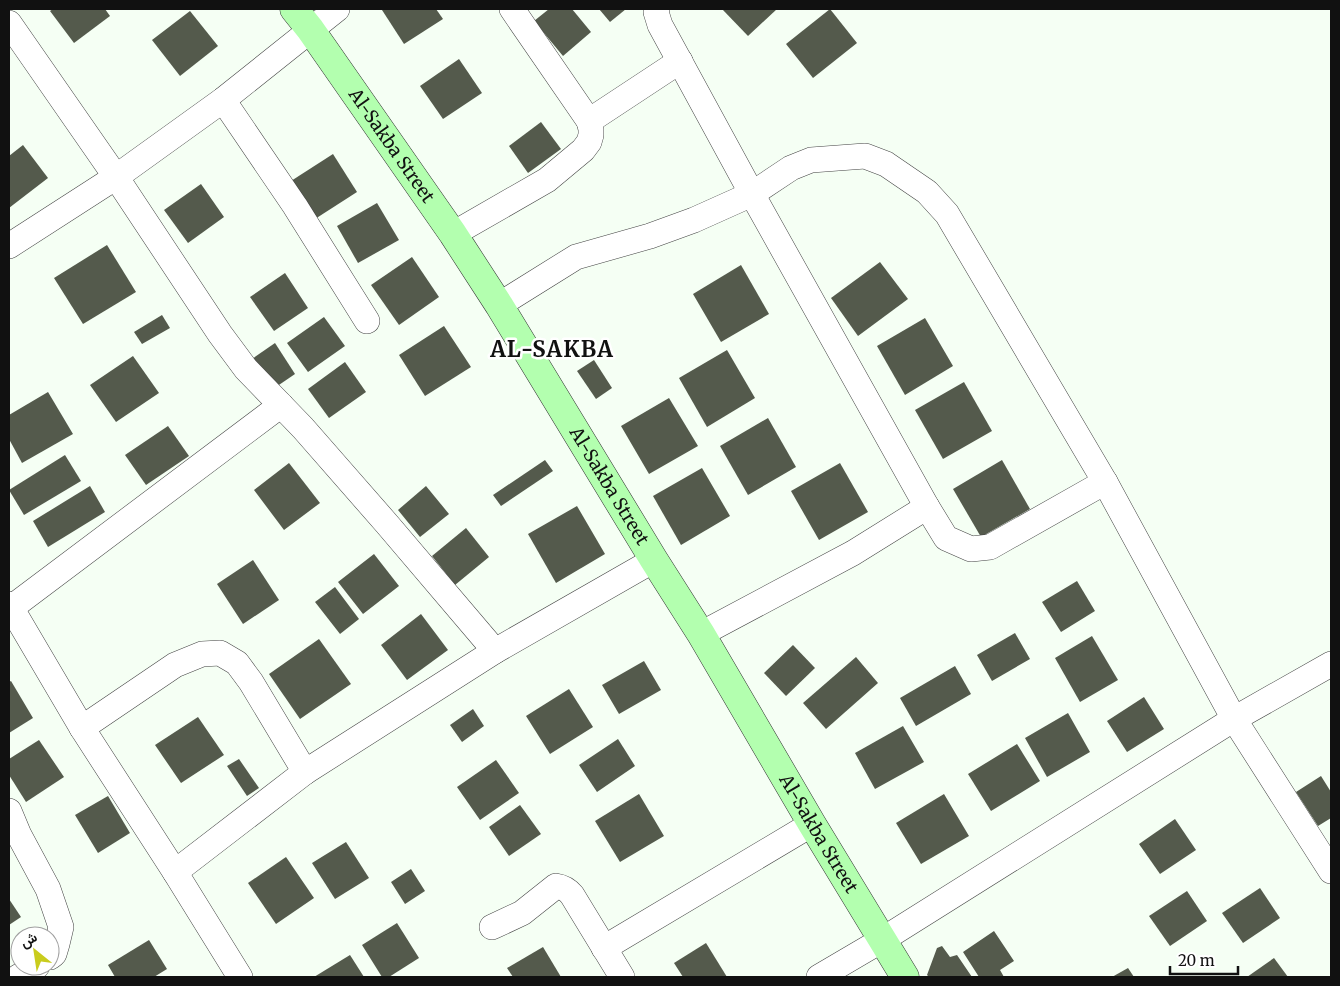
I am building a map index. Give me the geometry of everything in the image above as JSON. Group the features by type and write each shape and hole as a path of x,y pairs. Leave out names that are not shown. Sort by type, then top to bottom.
{"main road":[{"name":"Al-Sakba Street","path":"302,19 453,234 500,305 654,560 701,634 812,824 905,977"}],"street":[{"path":"9,246 116,177 223,100 302,19 337,9"},
{"path":"453,234 547,180 583,150 589,142 591,135 589,121 512,9"},
{"path":"656,9 660,25 752,194 927,508 946,538 971,549 990,547 1104,482"},
{"path":"9,23 116,177 220,334 246,368 387,524 495,651"},
{"path":"589,121 680,61"},
{"path":"223,100 295,206 367,321"},
{"path":"500,305 576,257 650,236 694,220 752,194 791,168 811,160 865,156 886,164 927,192 947,214 1104,482 1234,718 1331,871"},
{"path":"240,977 82,728 10,606 281,405"},
{"path":"701,634 853,554 927,508"},
{"path":"175,872 305,772 495,651 654,560"},
{"path":"82,728 176,665 202,654 220,654 237,662 305,772"},
{"path":"819,977 882,940 1234,718 1331,664"},
{"path":"9,811 48,889 61,927 60,931"},
{"path":"604,948 812,824"},
{"path":"492,927 522,913 556,886 563,887 568,889 572,895 622,977"}],"building":[{"path":"53,9 105,9 110,16 74,43 50,11"},
{"path":"436,9 443,19 404,44 382,10"},
{"path":"549,9 572,9 591,32 563,56 534,21"},
{"path":"599,9 626,9 610,22"},
{"path":"722,9 777,9 748,36"},
{"path":"830,9 857,43 813,78 786,44"},
{"path":"190,11 218,46 180,76 152,40"},
{"path":"459,59 482,93 443,119 420,86"},
{"path":"541,122 561,149 528,173 509,146"},
{"path":"23,145 48,178 9,208 9,156"},
{"path":"333,154 357,192 315,219 291,181"},
{"path":"201,184 224,217 188,243 164,210"},
{"path":"377,203 399,240 358,263 337,226"},
{"path":"107,245 136,292 83,324 54,278"},
{"path":"412,257 439,297 399,325 371,285"},
{"path":"880,262 908,299 858,336 831,298"},
{"path":"741,265 769,314 721,342 693,294"},
{"path":"285,273 308,308 274,331 250,297"},
{"path":"162,315 170,328 142,344 134,332"},
{"path":"324,317 345,346 308,372 287,343"},
{"path":"925,318 953,366 905,395 877,346"},
{"path":"444,326 471,367 425,396 399,355"},
{"path":"275,343 295,374 273,389 252,359"},
{"path":"727,350 755,398 707,427 679,378"},
{"path":"133,356 159,393 116,422 90,385"},
{"path":"594,360 612,388 596,399 577,371"},
{"path":"345,362 366,392 329,418 308,389"},
{"path":"964,382 992,431 943,459 915,410"},
{"path":"48,392 73,434 22,463 9,439 9,415"},
{"path":"669,398 698,446 649,474 621,426"},
{"path":"768,418 796,467 748,495 720,446"},
{"path":"168,426 189,456 146,485 125,455"},
{"path":"65,455 81,481 24,515 9,490"},
{"path":"545,460 553,471 501,506 493,495"},
{"path":"1002,460 1030,509 981,537 953,489"},
{"path":"289,463 320,503 284,530 254,490"},
{"path":"840,463 868,512 819,540 791,491"},
{"path":"702,468 730,516 681,545 653,496"},
{"path":"90,486 105,512 48,547 33,521"},
{"path":"426,486 449,514 420,537 398,510"},
{"path":"577,506 605,554 556,583 528,534"},
{"path":"466,528 489,557 455,585 432,556"},
{"path":"374,554 399,586 363,614 338,582"},
{"path":"253,560 279,600 243,624 217,584"},
{"path":"1077,581 1095,611 1061,632 1042,602"},
{"path":"335,587 359,619 340,634 315,602"},
{"path":"421,614 448,650 407,680 381,645"},
{"path":"1015,633 1030,659 992,681 977,655"},
{"path":"1092,636 1118,680 1080,702 1055,658"},
{"path":"319,639 351,684 300,719 269,674"},
{"path":"793,645 815,668 786,696 764,673"},
{"path":"856,657 878,683 826,729 803,703"},
{"path":"644,661 661,690 619,714 602,685"},
{"path":"955,666 971,694 916,726 900,698"},
{"path":"11,681 33,718 9,733 9,682"},
{"path":"569,689 593,727 550,754 526,716"},
{"path":"1144,697 1164,729 1127,752 1107,721"},
{"path":"473,709 484,726 462,742 450,725"},
{"path":"1068,713 1090,752 1047,777 1025,738"},
{"path":"198,717 224,755 181,783 155,745"},
{"path":"903,726 924,762 875,789 855,753"},
{"path":"618,739 635,766 597,792 579,765"},
{"path":"39,740 64,777 26,802 9,775 9,759"},
{"path":"1017,744 1040,781 991,811 968,774"},
{"path":"239,759 259,788 247,796 227,766"},
{"path":"496,760 519,793 480,820 457,787"},
{"path":"1321,776 1331,792 1331,818 1318,826 1296,792"},
{"path":"639,794 664,836 620,862 595,821"},
{"path":"944,794 969,836 921,864 896,823"},
{"path":"108,796 130,833 98,853 75,815"},
{"path":"520,805 541,834 509,856 489,827"},
{"path":"1175,819 1196,850 1160,874 1139,844"},
{"path":"346,842 369,878 335,899 312,863"},
{"path":"286,857 314,898 276,924 248,883"},
{"path":"411,869 425,891 405,904 391,882"},
{"path":"1260,888 1280,918 1243,943 1222,913"},
{"path":"1187,891 1207,921 1170,946 1149,916"},
{"path":"9,899 21,917 9,925"},
{"path":"397,923 419,958 389,977 382,977 362,945"},
{"path":"994,931 1014,961 1000,970 1004,977 979,977 963,952"},
{"path":"149,940 167,969 154,977 115,977 108,965"},
{"path":"706,943 727,977 683,977 674,963"},
{"path":"942,946 950,957 957,955 972,977 929,977 927,975 937,948"},
{"path":"543,947 561,977 513,977 507,968"},
{"path":"350,955 364,977 314,977"},
{"path":"1274,958 1288,977 1247,977"},
{"path":"1128,968 1134,977 1112,977"}],"district":[{"name":"AL-SAKBA","path":"552,349"}]}
